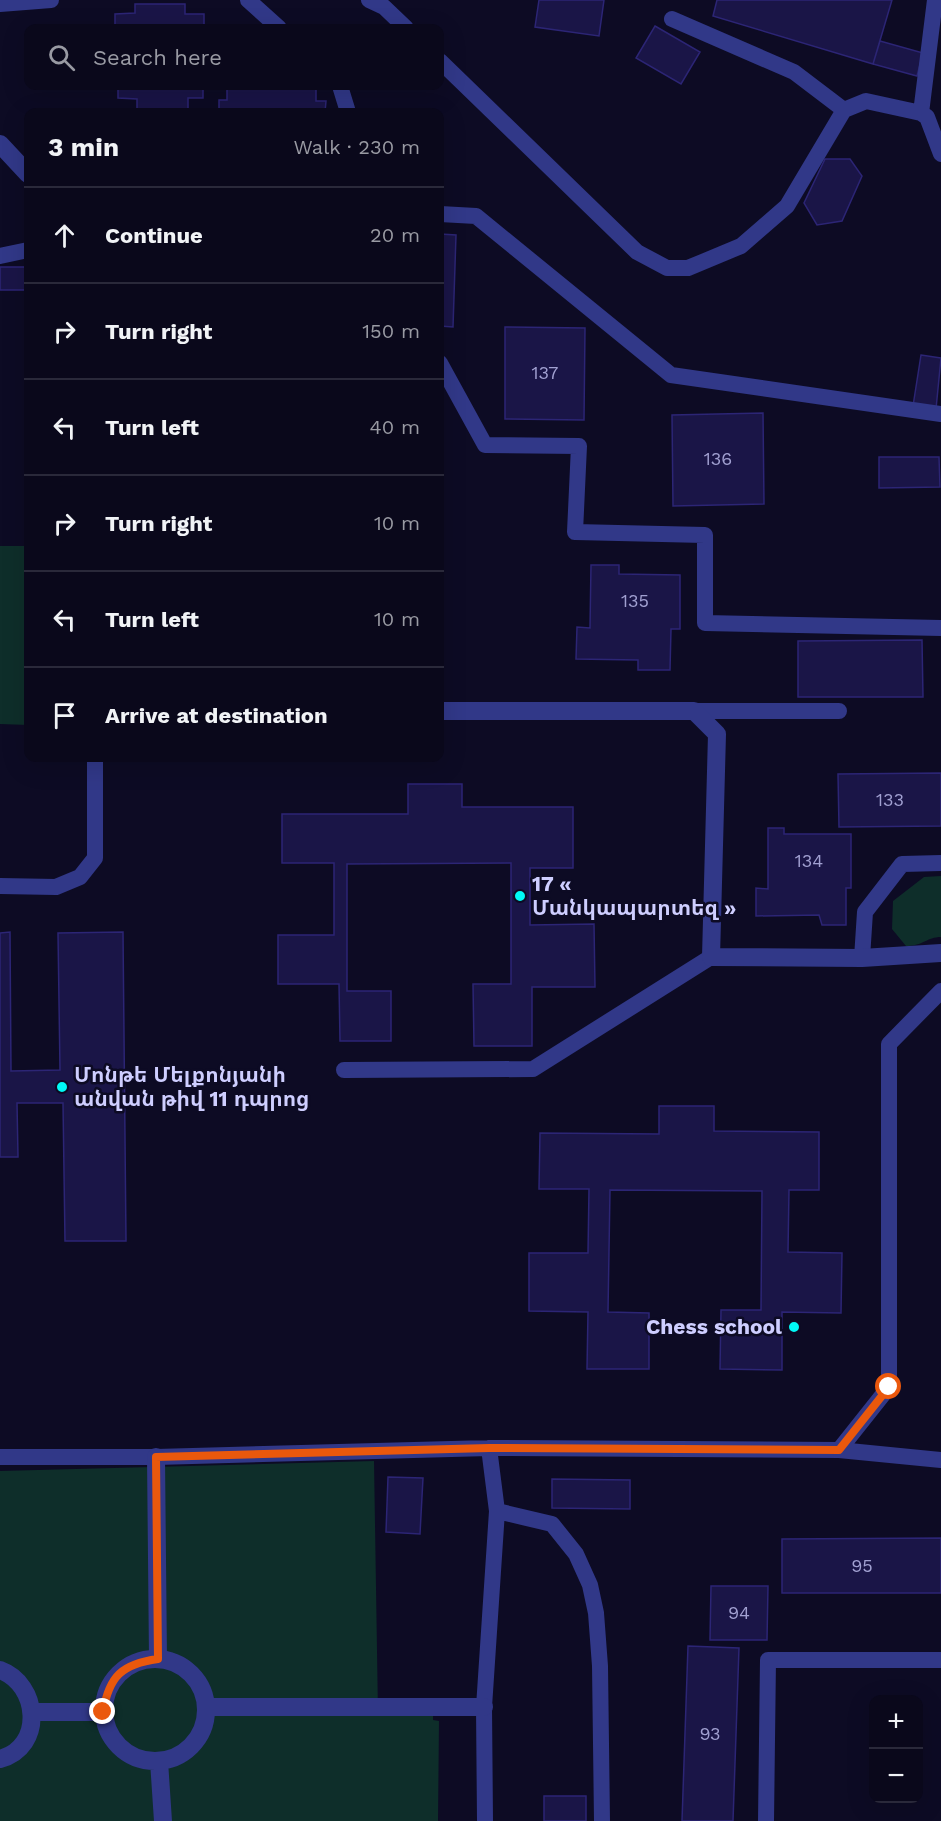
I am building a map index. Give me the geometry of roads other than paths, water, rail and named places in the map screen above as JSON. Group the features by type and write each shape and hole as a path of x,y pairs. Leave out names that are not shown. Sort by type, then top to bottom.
{"street":[{"path":"0,144 24,170"},
{"path":"444,711 694,711 717,734 711,957 862,958 941,953"},
{"path":"156,1457 158,1659"},
{"path":"158,1659 176,1664 192,1674 202,1689 206,1707 203,1727 193,1744 178,1756 159,1761 138,1759 120,1749 108,1732 103,1712 106,1691 118,1673 137,1662 158,1659"},
{"path":"0,1670 18,1679 28,1695 33,1712 30,1730 21,1746 0,1759"},
{"path":"206,1707 484,1707"},
{"path":"33,1712 103,1712"},
{"path":"159,1761 163,1821"}],"lane":[{"path":"0,4 51,0"},
{"path":"248,0 275,24"},
{"path":"369,0 384,7 402,24"},
{"path":"921,113 935,0"},
{"path":"672,19 794,72 844,110"},
{"path":"444,65 637,252 667,268 688,268 741,246 787,206 844,110 866,100 921,113 927,117 941,154"},
{"path":"341,90 347,108"},
{"path":"444,214 476,216 671,375 941,414"},
{"path":"0,256 24,251"},
{"path":"444,370 485,445 579,446 574,532 705,536 705,623 941,628"},
{"path":"694,711 839,711"},
{"path":"0,886 56,887 80,877 95,858 94,762"},
{"path":"862,958 864,912 902,864 941,863"},
{"path":"344,1070 533,1069 711,957"},
{"path":"839,1450 889,1387 889,1044 941,991"},
{"path":"485,1821 484,1707 497,1511 489,1448"},
{"path":"0,1457 156,1457 489,1448 839,1450 941,1460"},
{"path":"497,1511 552,1524 576,1554 590,1585 596,1613 600,1665 602,1821"},
{"path":"766,1821 768,1660 941,1660"}],"place":[{"name":"17 « Մանկապարտեզ »","path":"520,896"},
{"name":"Մոնթե Մելքոնյանի անվան թիվ 11 դպրոց","path":"62,1087"},
{"name":"Chess school","path":"794,1327"}]}
